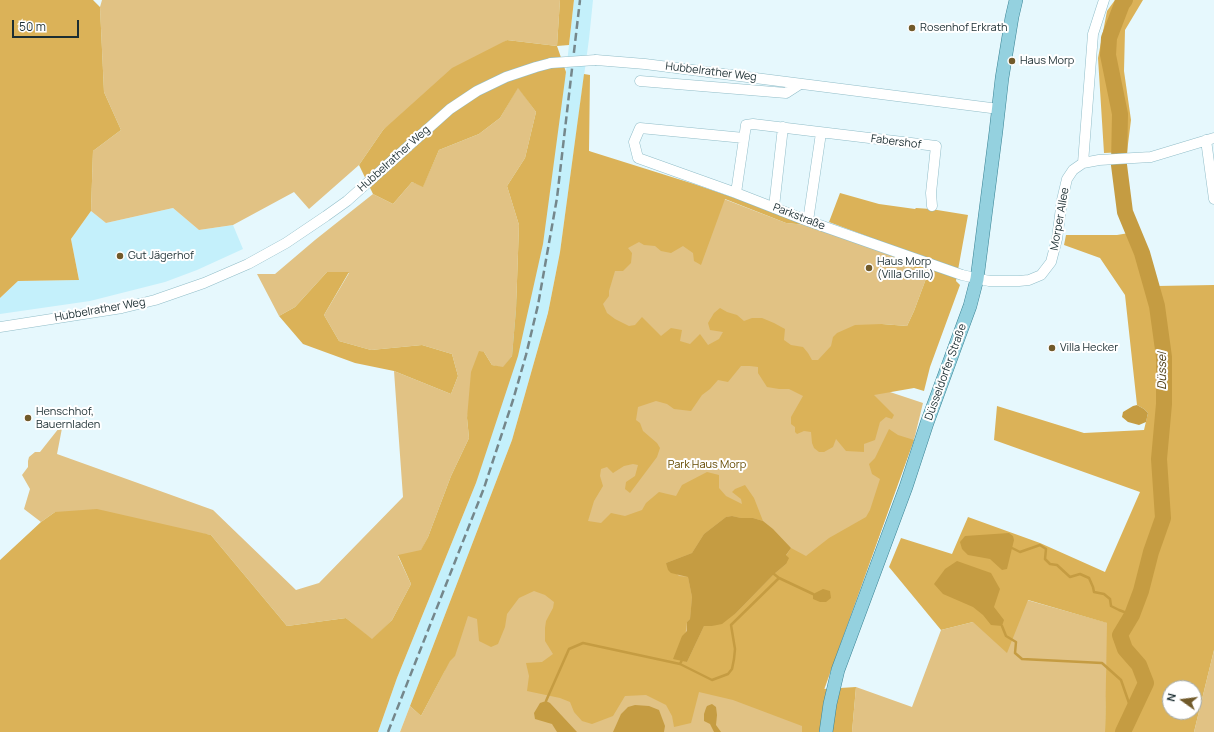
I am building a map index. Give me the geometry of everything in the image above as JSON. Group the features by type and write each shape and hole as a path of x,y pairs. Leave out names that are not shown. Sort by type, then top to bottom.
{"main road":[{"name":"Düsseldorfer Straße","path":"826,732 831,699 838,670 906,487 927,423 970,306 977,279 1004,61 1016,0"}],"street":[{"path":"1104,0 1093,34 1083,163 1151,157 1210,139 1214,200"},
{"name":"Hubbelrather Weg","path":"0,327 122,308 155,300 204,283 248,264 286,243 336,209 455,106 477,91 506,77 536,66 551,63 596,60 645,64 999,109"},
{"name":"Hubbelrather Weg","path":"640,81 786,93 800,84"},
{"name":"Fabershof","path":"736,193 746,125 753,124 936,146 931,193 932,206"},
{"name":"Parkstraße","path":"744,138 640,128 634,142 638,158 774,207 808,221 977,279"},
{"path":"774,207 783,128"},
{"path":"808,221 820,133"},
{"name":"Morper Allee","path":"977,279 989,281 1026,281 1034,279 1044,272 1052,259 1057,239 1062,200 1067,179 1074,170 1083,163"}],"shaded area":[{"path":"0,0 93,0 100,7 104,92 121,130 93,151 91,211 71,239 79,280 18,281 0,298"},
{"path":"560,0 574,0 569,45 557,46"},
{"path":"574,0 593,0 560,252 548,313 512,440 400,732 378,732 397,678 476,483 566,72"},
{"path":"1115,0 1143,0 1125,30 1124,71 1131,120 1127,152 1104,153 1098,58 1107,11"},
{"path":"507,40 557,46 566,72 543,244 518,356 476,483 397,678 378,732 0,732 0,560 41,522 55,512 97,509 211,535 287,626 346,618 372,639 392,620 411,584 398,555 421,550 428,537 451,476 469,438 467,418 471,372 479,351 484,352 492,365 503,367 512,356 516,309 519,225 507,186 525,158 536,112 518,88 500,118 479,134 439,150 423,187 412,182 393,204 373,194 359,165 383,130 452,68"},
{"name":"Park Haus Morp","path":"584,74 590,75 589,151 694,184 817,226 786,223 725,199 701,265 694,261 693,253 683,246 671,253 661,251 655,246 644,245 639,242 628,248 632,253 631,263 623,271 615,271 609,296 603,304 607,313 629,326 635,325 642,317 661,336 671,328 682,330 680,341 690,344 700,334 708,345 719,339 723,332 710,330 708,323 714,313 720,308 737,315 744,321 752,318 762,318 774,323 785,329 784,340 791,345 803,347 812,360 818,360 831,346 833,337 837,333 855,325 882,324 907,326 927,276 891,254 893,246 829,222 840,193 879,204 915,209 931,209 968,215 956,281 960,285 930,367 924,391 914,388 874,395 894,415 892,419 886,417 880,422 875,440 864,444 864,452 846,451 836,439 833,447 824,452 819,452 814,448 812,443 811,432 804,431 797,434 795,432 795,427 791,424 791,417 803,396 789,389 767,387 758,373 758,367 741,366 728,382 718,380 702,395 691,411 674,409 667,404 656,401 638,407 636,420 640,423 643,431 657,443 660,448 657,457 630,493 625,489 626,482 635,476 638,465 633,464 624,466 613,473 607,467 601,469 600,476 603,486 594,501 588,521 601,523 611,513 625,516 642,510 646,503 659,492 676,496 682,485 707,472 719,475 719,488 726,496 742,504 741,499 732,492 735,489 745,485 754,498 763,521 753,518 732,516 726,517 704,534 692,553 666,563 679,576 688,577 692,597 690,619 687,622 682,660 687,662 704,626 712,626 736,613 774,574 786,564 786,556 791,548 806,556 829,538 866,517 870,510 880,479 872,474 869,464 875,458 889,429 898,435 914,440 824,689 856,687 852,732 802,732 802,726 733,700 699,692 691,723 674,727 672,716 666,705 646,695 625,696 613,716 592,724 582,721 574,712 570,702 560,698 527,691 529,676 526,663 542,662 553,654 545,641 545,628 546,621 553,608 554,602 545,595 534,591 519,598 507,614 505,627 498,644 491,647 479,641 477,619 468,616 455,656 450,661 421,716 410,706 512,440 548,313 560,252"},
{"path":"1118,179 1126,179 1129,202 1157,286 1214,285 1214,650 1202,699 1202,680 1162,680 1162,720 1197,720 1194,732 1105,732 1107,623 1028,600 1007,653 973,622 941,630 889,567 901,538 952,554 968,517 1040,543 1105,572 1140,492 994,440 997,406 1084,433 1144,430 1148,413 1137,405 1125,295 1100,258 1064,245 1066,235 1117,235 1129,233 1122,206"},
{"path":"173,208 199,230 233,225 243,249 197,270 165,282 90,301 0,314 0,298 18,281 79,280 71,239 91,211 106,223"},
{"path":"327,272 349,272 324,315 339,341 371,350 422,345 452,354 458,376 451,394 394,371 355,363 303,344 279,316 295,307"},
{"path":"1137,405 1148,413 1146,422 1139,425 1128,422 1122,417 1123,412"},
{"path":"732,516 753,518 763,521 791,548 786,555 789,558 786,564 774,574 736,613 722,624 704,626 687,662 673,659 682,636 687,631 687,622 690,619 692,597 688,577 671,573 668,570 666,563 692,553 704,534 726,517"},
{"path":"1009,533 1013,536 1014,540 1007,569 1002,570 990,559 968,555 962,549 960,542 965,536"},
{"path":"957,561 991,573 1000,589 994,607 1004,620 1002,626 991,625 983,615 973,607 943,594 934,584 945,569"},
{"path":"823,589 830,591 831,598 826,602 820,602 813,599 813,594"},
{"path":"546,701 550,703 577,732 557,732 552,724 535,719 534,713 540,703"},
{"path":"712,704 716,707 716,725 721,732 714,732 710,724 704,721 706,708"},
{"path":"635,705 649,706 659,710 665,726 664,732 613,732 621,714 628,707"}],"green space":[{"path":"102,0 560,0 557,46 507,40 383,130 359,165 309,209 294,192 233,225 199,230 173,208 106,223 91,211 93,151 121,130 104,92 100,7"},
{"path":"518,87 536,112 525,158 507,186 519,225 516,309 512,356 503,368 492,365 484,352 467,418 469,438 451,476 428,537 421,551 398,556 411,584 392,620 372,640 346,618 287,626 211,535 55,512 41,522 24,509 30,489 22,475 28,467 29,457 35,452 40,452 63,423 57,454 213,510 296,590 319,583 403,497 394,371 451,394 458,376 452,354 422,345 371,350 339,341 324,315 349,273 327,272 295,307 279,316 257,274 275,274 373,194 393,204 412,182 423,186 439,150 479,134 500,118"},
{"name":"Park Haus Morp","path":"589,151 713,230 724,199 786,223 817,226 886,252 927,276 907,326 882,324 881,389 923,403 915,436 809,732 400,732 410,706 421,716 444,672 467,613 489,549"},
{"path":"1027,600 1108,623 1105,732 852,732 856,687 912,707 941,630 973,622"},
{"path":"1214,650 1214,732 1194,732 1197,720 1202,720 1202,699"}],"waterway":[{"name":"Düssel","path":"1123,732 1146,683 1139,665 1125,649 1120,635 1132,615 1141,591 1151,552 1163,518 1159,459 1164,404 1164,357 1157,306 1142,253 1125,212 1119,165 1120,114 1108,55 1109,38 1122,4 1125,0"},
{"path":"1012,548 1020,552 1040,545 1046,549 1045,559 1050,564 1057,565 1070,577 1080,574 1089,578 1094,592 1104,594 1110,599 1111,606 1132,615"},
{"path":"774,574 779,578"},
{"path":"680,664 712,680 728,674 732,669 735,649 731,625 779,578 813,594"},
{"path":"1002,626 1006,636 1016,642 1015,653 1022,659 1102,663 1121,680 1129,703 1135,709"},
{"path":"546,701 569,649 583,643 680,664 682,660"}],"railway":[{"path":"388,732 484,488 526,355 538,305 557,198 580,0"}],"place":[{"name":"Rosenhof Erkrath","path":"912,28"},
{"name":"Haus Morp","path":"1012,61"},
{"name":"Gut Jägerhof","path":"120,256"},
{"name":"Haus Morp (Villa Grillo)","path":"869,268"},
{"name":"Villa Hecker","path":"1052,348"},
{"name":"Henschhof, Bauernladen","path":"28,418"}]}
